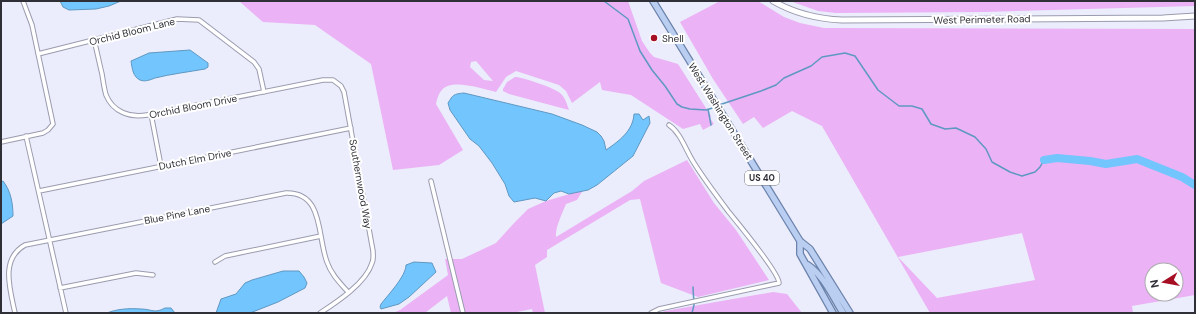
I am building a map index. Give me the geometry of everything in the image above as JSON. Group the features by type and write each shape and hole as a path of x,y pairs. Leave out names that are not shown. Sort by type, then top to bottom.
{"main road":[{"name":"West Washington Street","path":"653,1 800,241 810,249 850,313"},
{"name":"West Washington Street","path":"800,241 800,254 834,313"},
{"path":"806,264 814,270 827,286 843,313"}],"street":[{"path":"1,142 43,133 51,127 53,123 32,25 23,1"},
{"name":"West Perimeter Road","path":"773,1 804,14 829,20 1155,18 1195,16"},
{"name":"Orchid Bloom Lane","path":"38,54 177,19 199,20 254,62 259,69 264,92"},
{"name":"Orchid Bloom Drive","path":"94,40 106,95 118,111 138,117 323,80 333,80 341,86"},
{"name":"Southernwood Way","path":"320,313 348,292 362,279 370,269 373,262 373,251 351,128 344,92 341,86"},
{"path":"151,114 161,166"},
{"path":"651,313 659,309 779,283 778,278 770,266 714,193 674,129 669,125"},
{"name":"Dutch Elm Drive","path":"39,191 351,128"},
{"path":"26,136 66,313"},
{"path":"431,181 463,313"},
{"name":"Blue Pine Lane","path":"15,313 7,275 9,262 16,251 25,245 283,193 294,193 309,201 316,212 321,236"},
{"path":"215,262 226,256 321,236 325,256 329,266 337,279 348,292"},
{"path":"60,288 136,273 153,275"}],"shaded area":[{"path":"239,1 628,1 642,41 650,53 654,57 678,64 711,116 710,118 714,124 703,130 700,124 683,129 631,95 602,90 600,82 572,103 566,91 559,85 516,71 506,77 496,92 468,85 452,85 442,90 436,104 463,150 439,165 393,170 371,64 315,25 263,22","holes":["476,61 493,81 484,80 470,67 471,62"]},
{"path":"720,1 758,1 784,17 800,23 824,28 1195,29 1195,295 1184,297 1184,262 1144,262 1144,302 1155,302 1132,306 1133,313 930,313 822,126 792,111 763,128 754,117 743,124 713,79 680,22","holes":["1022,233 1035,280 937,298 898,257"]},
{"path":"790,1 1195,1 1195,6 983,12 836,13 818,11"},
{"path":"515,77 538,83 557,91 563,96 569,110 509,94 503,91 507,82"},
{"path":"687,160 714,203 736,230 769,280 698,297 661,283 640,199 630,200 547,250 547,257 535,265 545,313 533,313 532,309 512,313 451,313 447,296 425,313 393,313 400,310 448,275 445,259 462,259 496,243 528,209 546,201 583,190 577,200 566,204 558,225 556,237 632,191 644,181"},
{"path":"773,292 787,294 802,313 660,313 665,311"}],"water":[{"path":"60,1 121,1 96,9 69,10 63,7"},
{"path":"190,50 208,63 208,67 205,69 167,75 146,81 138,79 133,72 131,61 149,53"},
{"path":"464,93 552,114 582,125 597,132 601,136 606,150 620,139 628,130 631,126 634,114 639,114 643,120 649,116 650,123 633,156 597,185 588,190 569,194 561,191 554,193 546,201 535,198 514,202 509,196 505,184 492,163 479,146 470,139 450,110 448,103 452,97 455,94"},
{"path":"3,181 11,198 13,216 1,224 1,182"},
{"path":"414,262 432,263 436,272 409,297 399,304 381,309 381,304 400,280 406,265"},
{"path":"283,271 299,271 307,283 305,288 278,302 250,313 216,313 221,299 236,294 245,283"},
{"path":"171,308 175,313 107,313 123,309 145,309 155,311"}],"waterway":[{"path":"604,1 628,19 640,51 677,104 690,109 706,110 716,107"},
{"path":"719,105 776,85 784,78 811,66 822,57 845,53 855,56 878,90 899,106 912,106 922,109 931,124 945,129 956,128 975,137 986,149 992,162 1010,172 1022,176 1035,172 1044,160"},
{"path":"708,109 711,125"},
{"path":"1044,160 1057,158 1106,164 1137,159 1182,177 1195,185"},
{"path":"692,313 694,305 693,287"}],"place":[{"name":"Shell","path":"654,38"}]}
